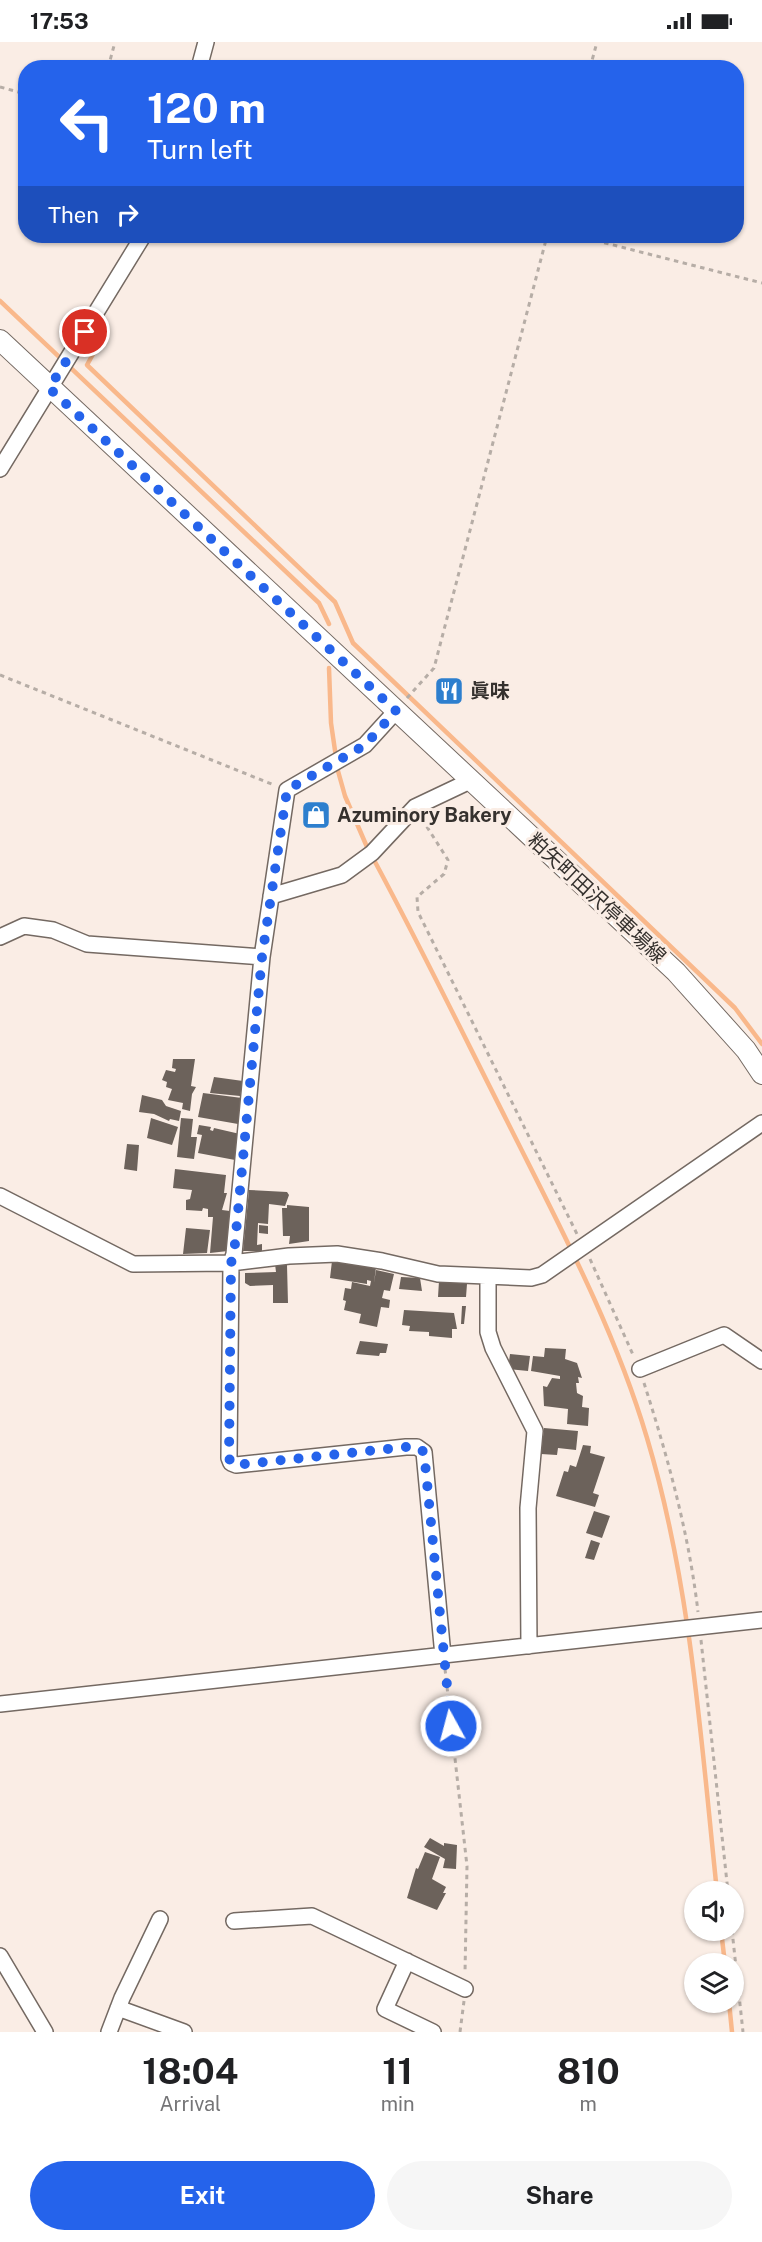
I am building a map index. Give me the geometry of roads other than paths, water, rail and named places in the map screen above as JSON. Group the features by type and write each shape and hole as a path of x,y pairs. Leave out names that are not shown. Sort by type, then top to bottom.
{"main road":[{"name":"粕矢町田沢停車場線","path":"0,340 54,381 400,706 472,780 676,972 746,1050 762,1074"}],"street":[{"path":"202,60 206,42"},
{"path":"0,469 139,243"},
{"path":"400,706 375,737 287,790 262,957 234,1254 231,1263 231,1463 236,1465 406,1447 417,1447 424,1452 443,1656"},
{"path":"271,896 342,875 363,860 415,807 472,780"},
{"path":"0,937 24,926 53,930 87,944 262,957"},
{"path":"0,1196 133,1264 231,1263 289,1256 337,1254 438,1274 531,1278 542,1275 762,1123"},
{"path":"489,1277 488,1332 493,1348 535,1431 528,1508 529,1646"},
{"path":"640,1369 724,1335 762,1361"},
{"path":"0,1704 762,1620"},
{"path":"234,1921 312,1916 465,1989"},
{"path":"109,2032 160,1919"},
{"path":"0,1956 45,2032"},
{"path":"407,1961 385,2009 433,2032"},
{"path":"118,2008 184,2032"}],"waterway":[{"path":"0,301 319,603 329,624"},
{"path":"98,345 87,365 335,602 353,643 735,1008 762,1044"},
{"path":"329,668 331,723 338,771 345,796 367,847 584,1277 619,1356 634,1397 662,1493 684,1606 716,1881"},
{"path":"722,1941 724,1953"},
{"path":"730,2013 732,2032"}],"place":[{"name":"眞味","path":"449,691"},
{"name":"Azuminory Bakery","path":"316,815"}]}
